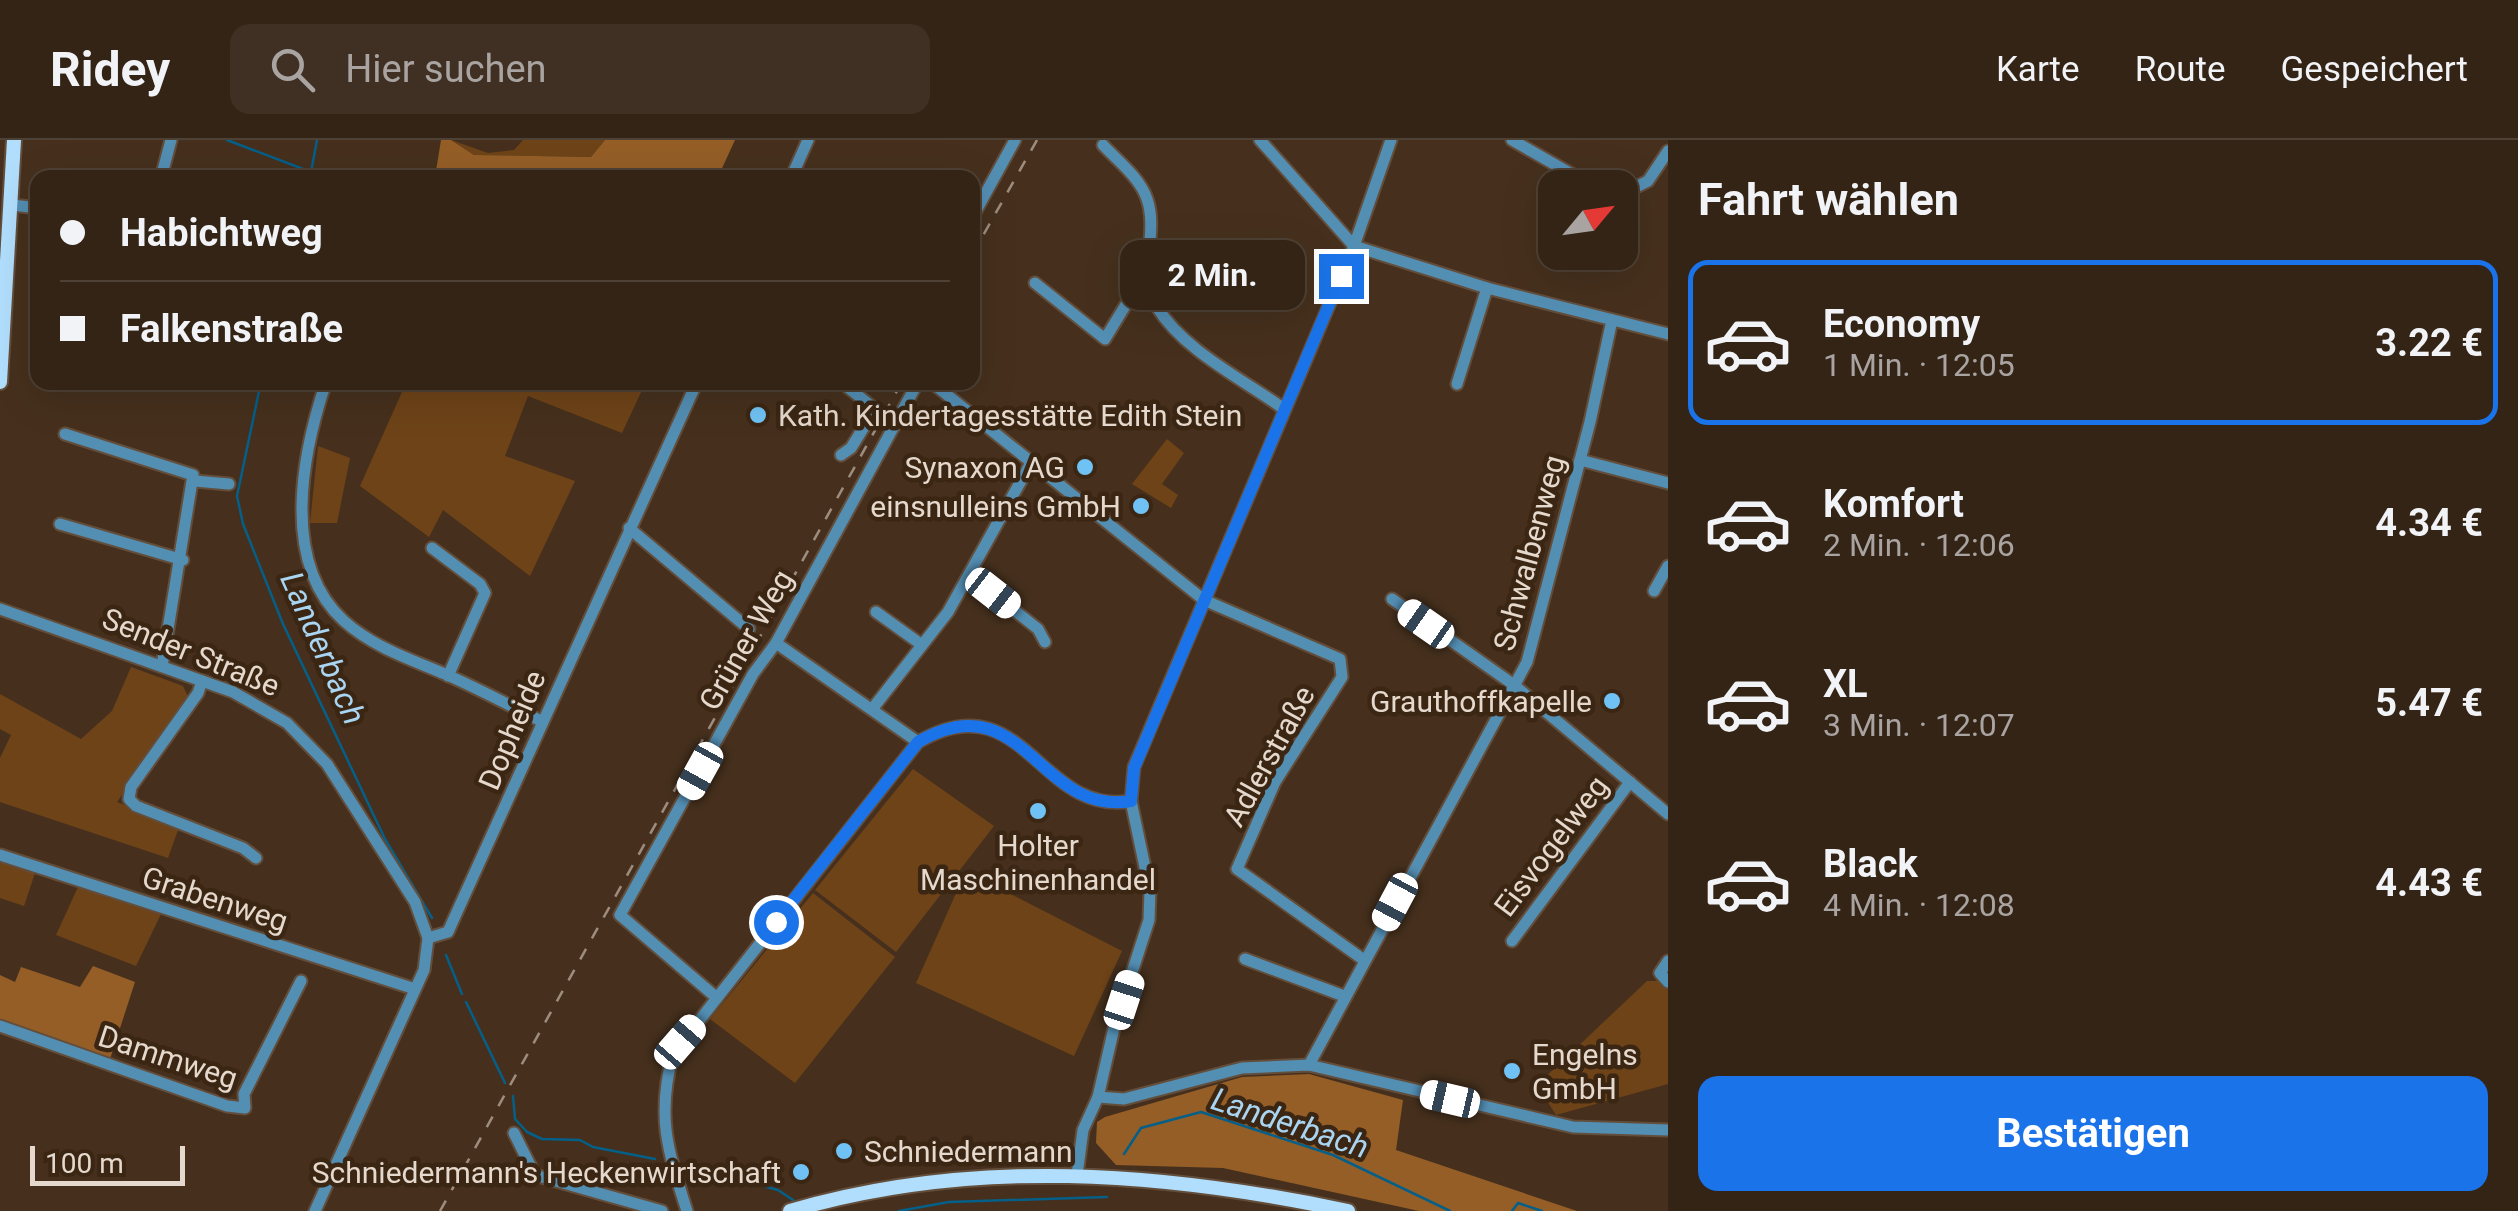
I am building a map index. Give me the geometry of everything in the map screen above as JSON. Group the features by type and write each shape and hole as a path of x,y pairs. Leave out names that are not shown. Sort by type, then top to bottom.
{"main road":[{"path":"0,382 14,140"},
{"path":"790,1211 961,1178 1077,1175 1190,1182 1348,1211"}],"street":[{"path":"165,170 171,140"},
{"path":"795,170 808,140"},
{"path":"980,203 1015,140"},
{"path":"1260,140 1354,246 1487,288 1668,334"},
{"path":"1077,1175 1083,1130 1098,1097 1114,1028 1150,920 1150,891 1131,801 1134,768 1354,246 1391,140"},
{"path":"1512,140 1564,170"},
{"path":"1103,145 1146,196 1151,216 1148,282 1155,304 1169,323 1284,409"},
{"path":"1638,189 1668,151"},
{"path":"12,205 30,207"},
{"path":"1036,282 1105,339 1136,288 1148,282"},
{"path":"1458,384 1487,288"},
{"name":"Schwalbenweg","path":"1308,1066 1527,662 1612,320"},
{"path":"324,390 311,444 303,532 319,586 343,620 368,638 541,721"},
{"name":"Dopheide","path":"428,938 448,932 694,390"},
{"path":"841,456 851,448 875,408 851,390"},
{"name":"Grüner Weg","path":"717,998 620,915 754,674 776,643 914,390"},
{"path":"941,390 1204,600"},
{"path":"65,434 188,472 195,481 229,484"},
{"path":"1580,460 1668,483"},
{"path":"872,708 970,575 1032,462"},
{"path":"162,666 195,481"},
{"path":"60,524 182,560"},
{"path":"630,528 749,629"},
{"path":"432,548 480,584 485,593 448,676"},
{"path":"1654,591 1668,566"},
{"path":"970,575 1038,628 1045,642"},
{"path":"1392,599 1514,686 1668,814"},
{"name":"Adlerstraße","path":"1204,600 1331,655 1344,665 1342,677 1275,782 1236,869 1364,960"},
{"name":"Sender Straße","path":"0,609 258,704 309,743 414,902 428,938"},
{"path":"876,612 922,645"},
{"path":"776,643 918,742"},
{"path":"202,681 198,694 132,786 129,799 136,806 243,848 256,858"},
{"path":"687,1211 668,1148 662,1093 673,1054 918,742 945,726 972,723 1001,733 1094,802 1131,801"},
{"name":"Eisvogelweg","path":"1512,940 1630,782"},
{"name":"Grabenweg","path":"0,855 415,989"},
{"path":"315,1211 424,970 428,938"},
{"path":"1246,959 1344,996"},
{"path":"1646,978 1664,978 1668,961"},
{"name":"Dammweg","path":"0,1026 227,1106 245,1108 244,1094 301,981"},
{"path":"1098,1097 1124,1100 1242,1068 1308,1066 1573,1127 1668,1130"},
{"path":"514,1133 535,1175 662,1211"}],"shaded area":[{"path":"441,140 451,140 474,155 591,157 605,140 735,140 721,170 436,170"},
{"path":"451,140 488,153 514,150 523,140 605,140 591,157 474,155"},
{"path":"403,390 642,390 622,433 528,396 505,456 575,481 530,576 443,510 429,537 360,486"},
{"path":"1167,439 1184,453 1162,484 1178,495 1171,508 1132,484"},
{"path":"318,446 350,458 337,523 310,523"},
{"path":"131,667 183,686 189,699 117,802 179,827 168,858 0,802 0,758 11,735 0,729 0,694 81,739 112,711"},
{"path":"913,769 994,826 896,952 815,890"},
{"path":"0,861 35,873 24,906 0,898"},
{"path":"966,871 1122,951 1074,1056 916,983"},
{"path":"78,887 161,914 136,966 56,935"},
{"path":"813,893 895,957 795,1083 710,1019"},
{"path":"93,966 135,982 110,1059 0,1020 0,975 15,982 21,967 80,987"},
{"path":"1647,981 1657,981 1668,990 1668,1084 1556,1115 1537,1085"},
{"path":"1309,1074 1403,1100 1396,1150 1577,1211 1419,1211 1223,1168 1116,1165 1096,1143 1097,1122 1105,1117 1242,1077"}],"waterway":[{"name":"Landerbach","path":"227,140 306,170"},
{"path":"311,170 317,140"},
{"name":"Landerbach","path":"259,390 237,496 243,524 283,624 385,839 432,918"},
{"name":"Landerbach","path":"446,955 462,994"},
{"name":"Landerbach","path":"466,1002 505,1083"},
{"name":"Landerbach","path":"513,1096 515,1119 527,1132 542,1139 580,1140 593,1147 655,1159"},
{"name":"Landerbach","path":"1124,1154 1141,1128 1201,1112 1333,1155 1450,1211"},
{"name":"Landerbach","path":"683,1165 778,1190 796,1202"},
{"name":"Landerbach","path":"899,1211 949,1202 1107,1197"},
{"name":"Landerbach","path":"1512,1211 1518,1203 1542,1211"}],"railway":[{"path":"980,241 1037,140"},
{"path":"440,1211 898,390"}],"place":[{"name":"Kath. Kindertagesstätte Edith Stein","path":"758,415"},
{"name":"Synaxon AG","path":"1085,467"},
{"name":"einsnulleins GmbH","path":"1141,506"},
{"name":"Grauthoffkapelle","path":"1612,701"},
{"name":"Holter Maschinenhandel","path":"1038,811"},
{"name":"Engelns GmbH","path":"1512,1071"},
{"name":"Schniedermann","path":"844,1151"},
{"name":"Schniedermann's Heckenwirtschaft","path":"801,1172"}],"route":[{"path":"776,922 918,742 945,726 972,723 1001,733 1094,802 1131,801 1134,768 1341,276"}]}
